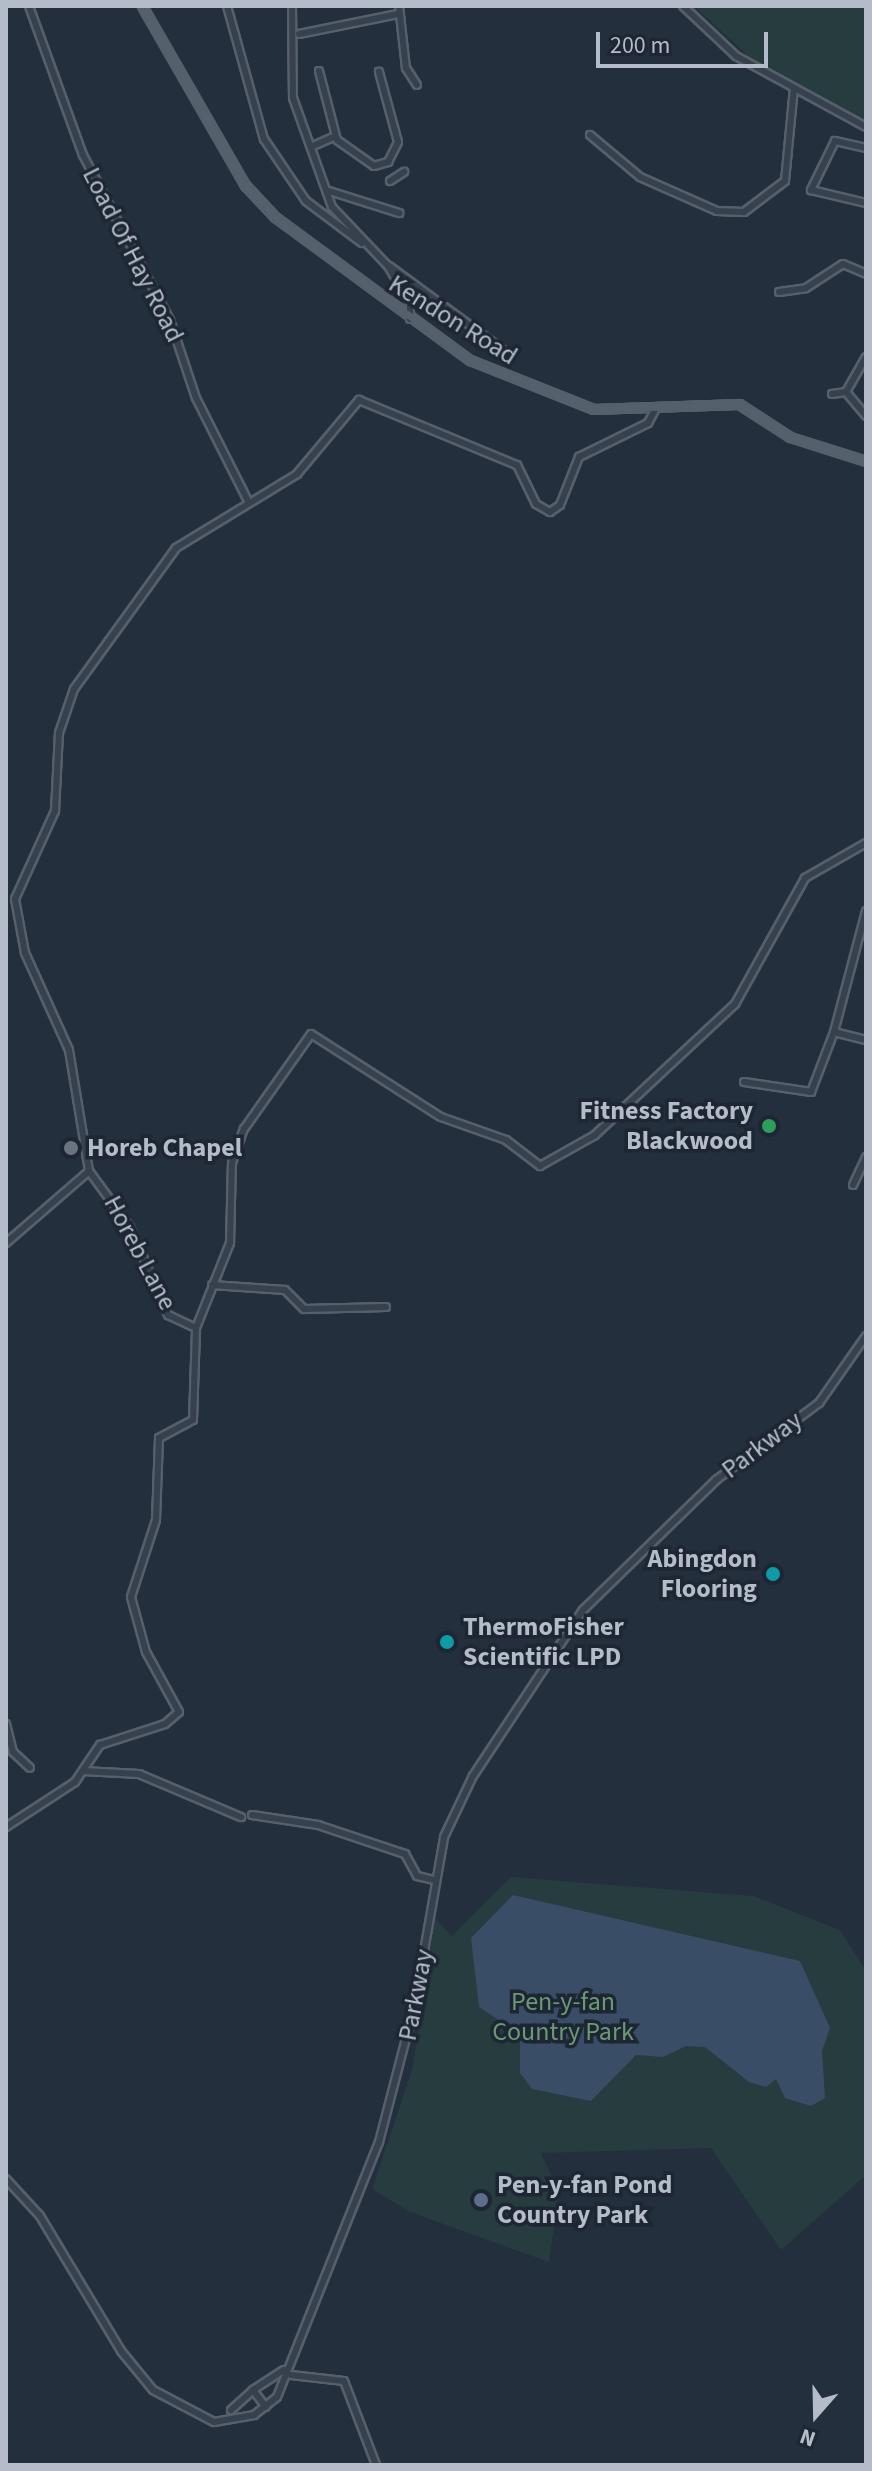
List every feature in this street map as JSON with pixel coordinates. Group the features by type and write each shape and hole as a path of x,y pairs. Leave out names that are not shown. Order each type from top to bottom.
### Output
{"main road":[{"name":"Kendon Road","path":"142,6 245,185 323,259 505,379 593,409 655,410 739,404 790,437 866,461"}],"street":[{"name":"Load Of Hay Road","path":"29,6 83,155 170,320 196,398 248,501"},
{"path":"227,6 236,27 264,139 306,201 364,243"},
{"path":"292,6 293,98 313,146 326,190 342,224 388,266 502,349"},
{"path":"399,6 406,68 417,85"},
{"path":"683,6 736,56 866,127"},
{"path":"299,34 398,14"},
{"path":"379,72 399,129 388,162 395,174"},
{"path":"331,75 320,74 335,136 365,162 388,162"},
{"path":"590,135 640,177 717,211 744,212 785,181 794,88"},
{"path":"313,146 335,136"},
{"path":"866,148 835,141 811,190 866,203"},
{"path":"390,181 395,174 404,172"},
{"path":"326,190 399,213"},
{"path":"779,292 806,288 843,264 866,274"},
{"path":"388,266 410,303 410,319"},
{"path":"846,392 866,357"},
{"path":"832,394 846,392"},
{"path":"846,392 866,416"},
{"path":"6,1243 89,1171 69,1050 25,953 16,895 55,811 59,733 74,689 176,548 248,501 297,474 359,400 517,465 536,504 550,512 560,505 579,457 648,423 655,410"},
{"path":"6,1827 41,1810 81,1772 100,1745 165,1724 179,1712 146,1652 131,1597 156,1520 159,1438 193,1420 196,1328 230,1243 232,1163 244,1129 311,1034 441,1117 506,1140 540,1166 595,1135 735,1004 805,878 866,843"},
{"path":"744,1082 811,1092 834,1032 866,911"},
{"path":"834,1032 866,1040"},
{"path":"853,1185 866,1157"},
{"name":"Horeb Lane","path":"89,1171 130,1227 168,1315 196,1328"},
{"path":"212,1285 285,1290 304,1309 386,1307"},
{"name":"Parkway","path":"266,2407 287,2372 390,2107 435,1880 460,1799 523,1692 583,1610 716,1480 819,1403 866,1336"},
{"path":"6,1724 13,1752 30,1768"},
{"path":"81,1772 139,1774 241,1817"},
{"path":"252,1815 318,1825 405,1854 417,1876 435,1880"},
{"path":"6,2179 36,2210 121,2351 153,2390 214,2422 266,2407 253,2390"},
{"path":"231,2410 253,2390 287,2372 344,2381 376,2465"}],"green space":[{"path":"694,6 866,6 866,123 748,56"},
{"name":"Pen-y-fan Country Park","path":"511,1877 753,1896 840,1930 866,1971 866,2175 781,2250 711,2148 541,2153 559,2192 549,2262 410,2212 372,2189 412,2070 435,1918 452,1936"}],"water":[{"path":"513,1895 800,1961 830,2028 822,2051 825,2098 811,2106 785,2098 776,2079 766,2087 749,2082 705,2047 686,2046 663,2057 636,2055 591,2101 532,2089 520,2073 520,2034 479,2007 471,1938"}],"place":[{"name":"Fitness Factory Blackwood","path":"769,1126"},
{"name":"Horeb Chapel","path":"71,1148"},
{"name":"Abingdon Flooring","path":"773,1574"},
{"name":"ThermoFisher Scientific LPD","path":"447,1642"},
{"name":"Pen-y-fan Pond Country Park","path":"481,2200"}]}
